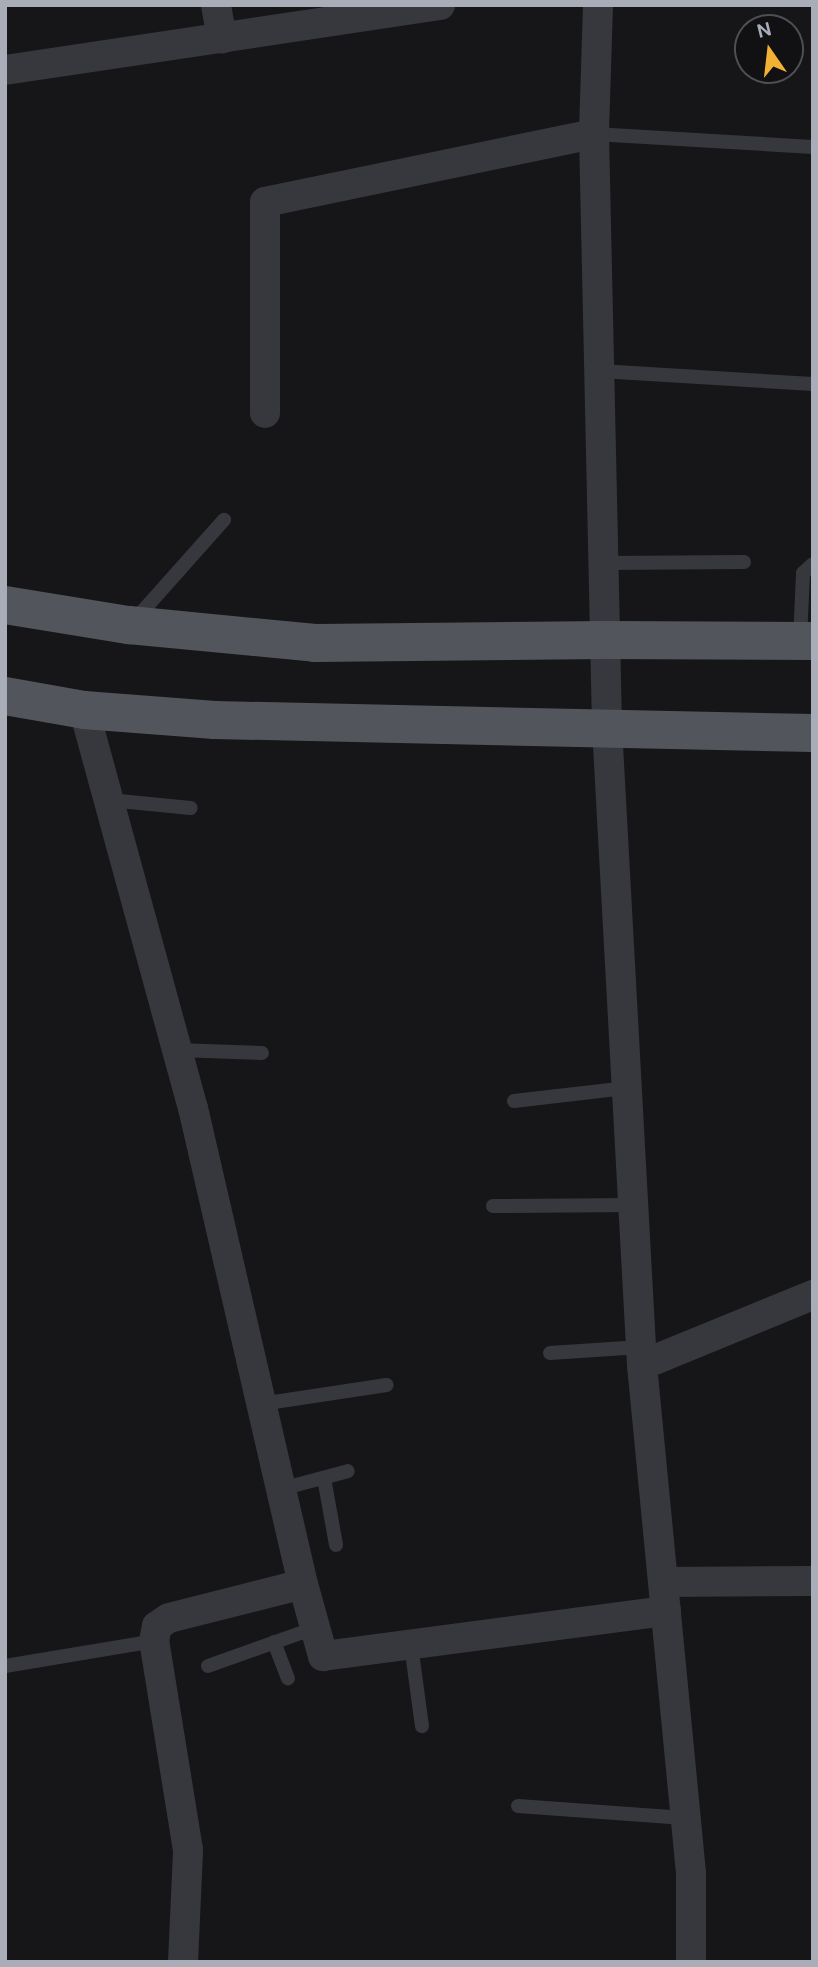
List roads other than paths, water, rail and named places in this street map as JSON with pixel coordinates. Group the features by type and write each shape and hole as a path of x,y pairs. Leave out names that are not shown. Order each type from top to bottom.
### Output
{"main road":[{"path":"5,605 130,625 315,643 806,641"},
{"path":"5,696 84,710 215,720 813,733"}],"street":[{"path":"216,5 222,38"},
{"path":"5,70 440,5"},
{"path":"598,5 594,134 607,727 642,1356 691,1874 691,1962"},
{"path":"265,413 265,202 594,134"},
{"path":"84,710 177,1049 303,1584 323,1656 411,1645 665,1596 813,1581"},
{"path":"642,1356 813,1295"},
{"path":"183,1962 188,1850 154,1642 157,1626 169,1618 303,1584"}],"lane":[{"path":"594,134 813,147"},
{"path":"600,371 813,384"},
{"path":"130,625 224,520"},
{"path":"604,563 744,562"},
{"path":"806,641 803,573 813,564"},
{"path":"109,800 191,808"},
{"path":"177,1049 262,1053"},
{"path":"514,1101 627,1088"},
{"path":"493,1206 634,1205"},
{"path":"550,1353 642,1356"},
{"path":"261,1404 387,1385"},
{"path":"281,1489 348,1471"},
{"path":"324,1478 336,1545"},
{"path":"208,1666 315,1628"},
{"path":"5,1666 154,1642"},
{"path":"274,1642 288,1678"},
{"path":"411,1645 422,1726"},
{"path":"518,1805 685,1818"}]}
